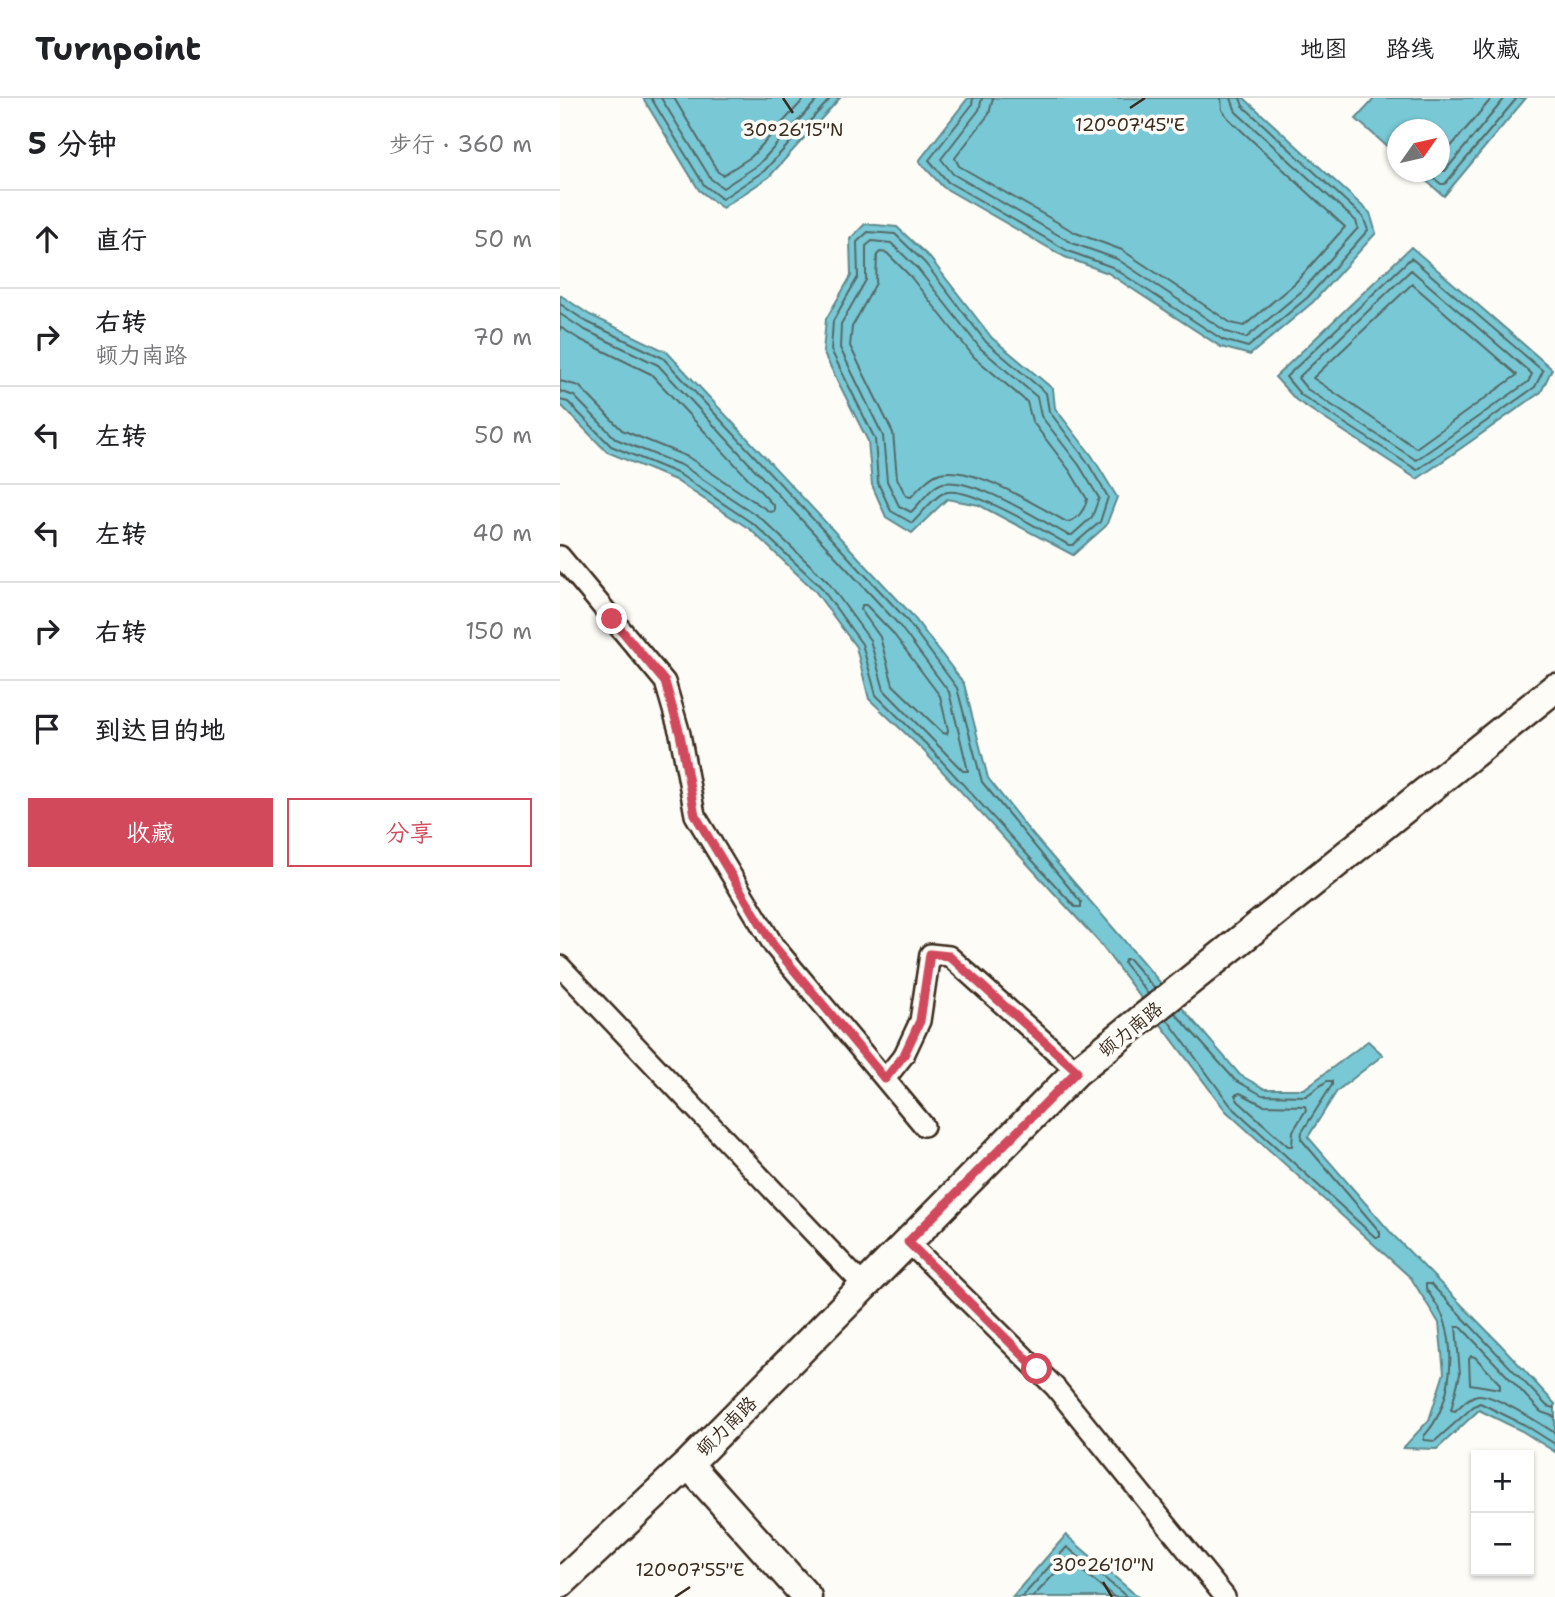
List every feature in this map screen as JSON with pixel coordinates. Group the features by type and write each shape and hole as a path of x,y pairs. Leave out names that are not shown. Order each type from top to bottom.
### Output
{"street":[{"path":"560,556 665,682 680,734 695,815 774,946 924,1126"},
{"name":"顿力南路","path":"560,1584 688,1464 1077,1071 1555,688"},
{"path":"885,1079 904,1055 920,1021 930,954 949,956 1077,1071"},
{"path":"560,966 864,1286"},
{"path":"908,1242 1055,1387 1225,1597"},
{"path":"688,1464 807,1597"}],"water":[{"path":"643,98 840,98 769,177 722,208 699,190"},
{"path":"968,98 1244,98 1370,213 1376,233 1313,302 1250,355 1221,347 1108,273 1065,257 943,187 919,161"},
{"path":"1375,98 1526,98 1444,196 1428,182 1450,182 1450,119 1387,119 1387,146 1356,119"},
{"path":"865,224 897,227 930,258 992,338 1053,389 1055,408 1092,456 1117,497 1106,526 1073,555 979,505 947,499 912,533 886,517 872,485 868,441 823,352 826,319 851,276 850,239"},
{"path":"1411,247 1552,369 1541,392 1417,479 1296,400 1275,377"},
{"path":"560,295 590,315 667,352 912,615 964,684 988,778 1027,828 1240,1075 1265,1089 1304,1089 1368,1041 1383,1055 1337,1091 1308,1137 1392,1234 1555,1404 1555,1452 1522,1431 1479,1410 1437,1449 1403,1448 1429,1420 1444,1373 1439,1323 1411,1278 1226,1111 1098,941 922,749 869,699 856,647 815,591 751,530 675,480 607,452 560,404"},
{"path":"1066,1535 1138,1597 1012,1597"}],"route":[{"path":"612,619 665,682 680,734 695,815 774,946 885,1079 904,1055 920,1021 930,954 949,956 1077,1071 908,1242 1037,1369"}]}
